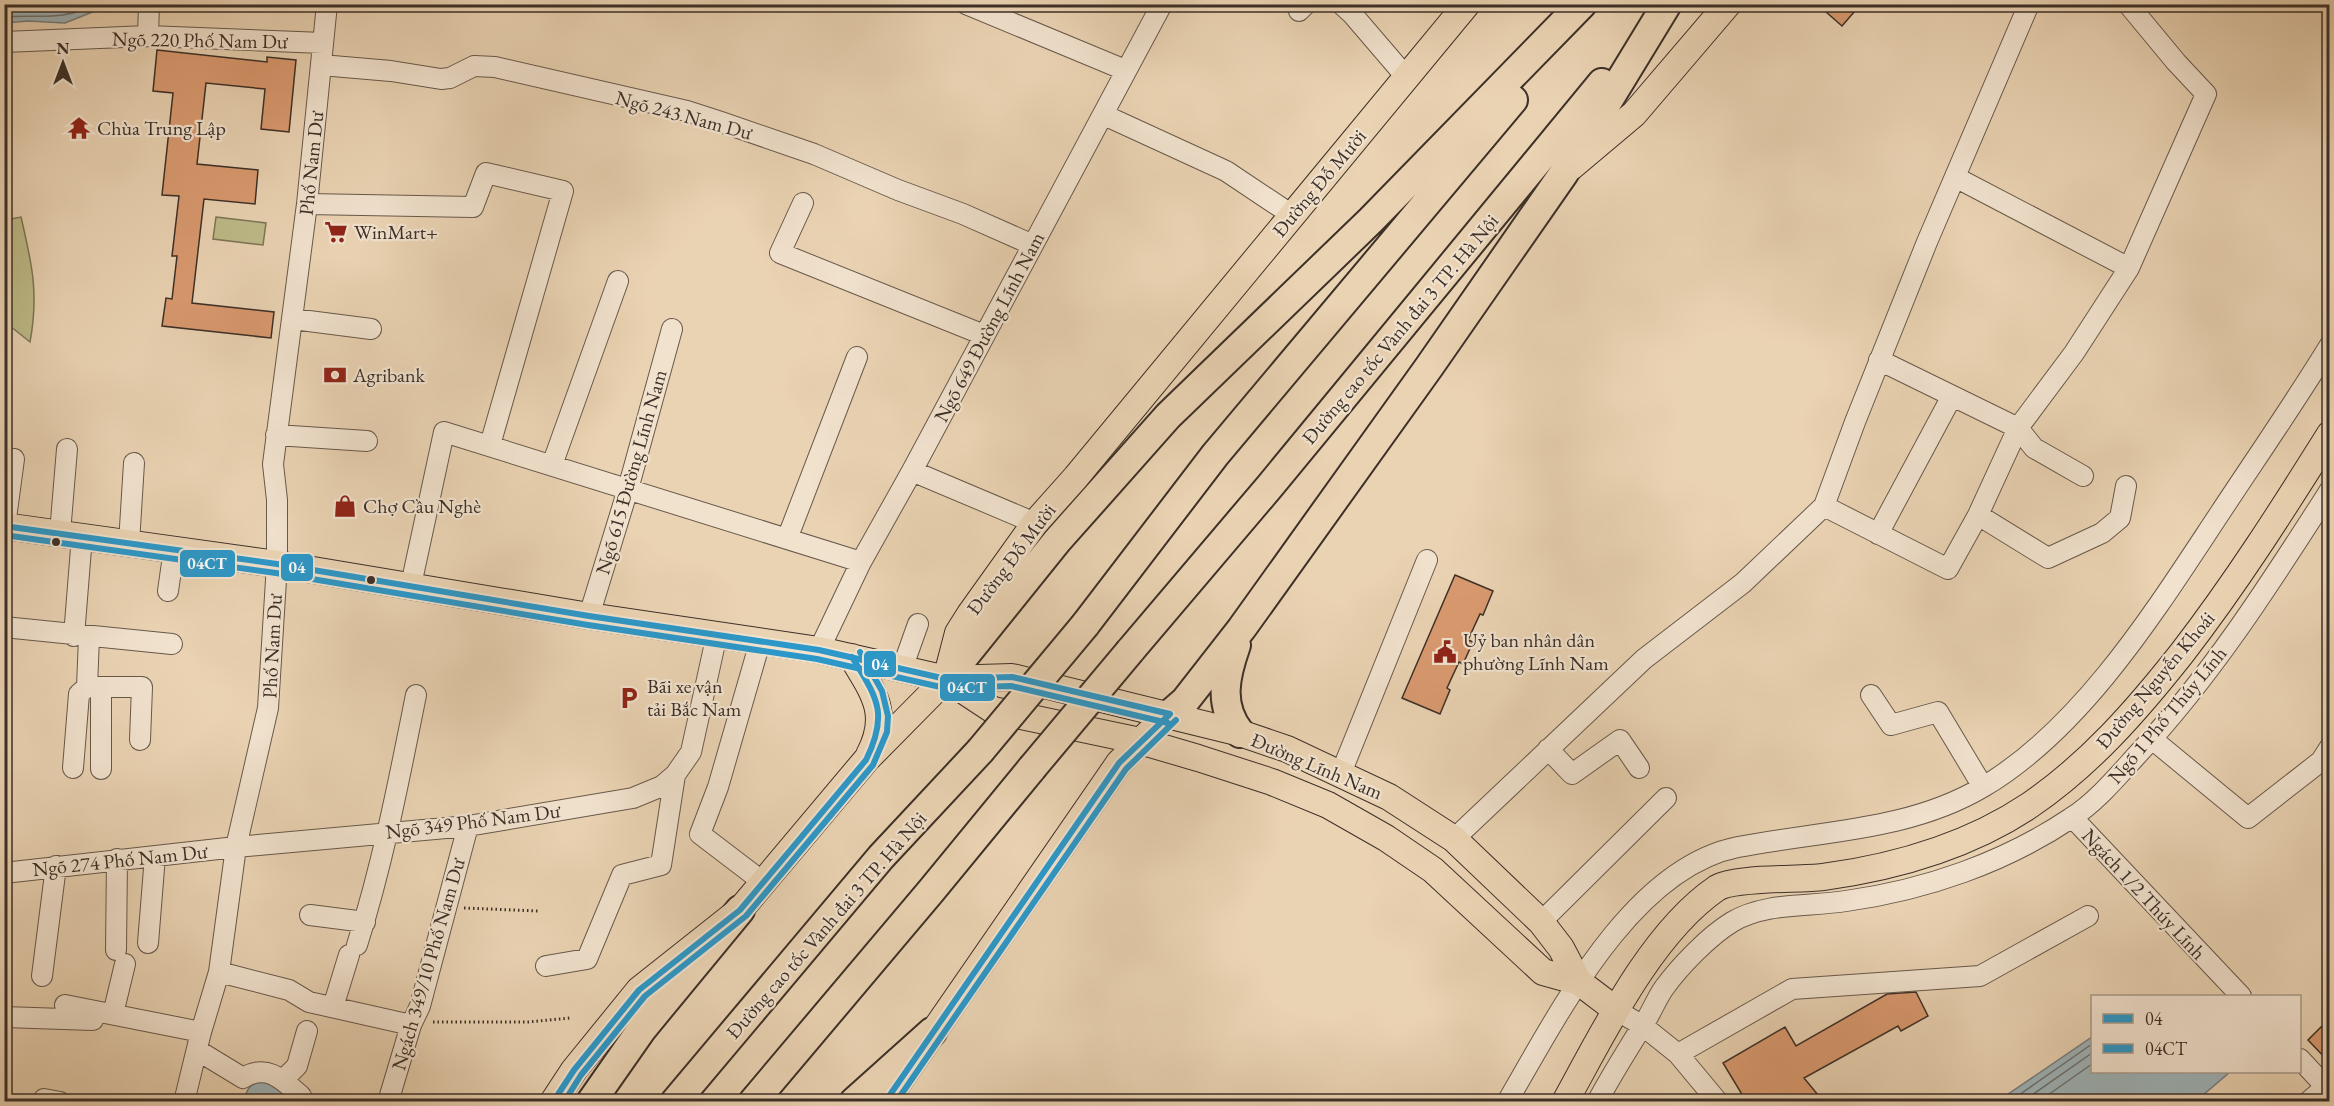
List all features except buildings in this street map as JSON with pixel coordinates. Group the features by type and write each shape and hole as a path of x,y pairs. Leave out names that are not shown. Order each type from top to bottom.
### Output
{"highway":[{"path":"946,680 1058,541 1168,416 1371,220 1582,4"},
{"name":"Đường cao tốc Vành đai 3 TP. Hà Nội","path":"675,1101 881,857 980,751 1085,625 1215,455 1594,4"},
{"path":"1170,714 1185,700 1242,628 1364,459 1564,173 1667,4"},
{"name":"Đường cao tốc Vành đai 3 TP. Hà Nội","path":"753,1101 1278,477 1667,4"},
{"path":"1240,733 1229,714 1224,692 1226,677 1242,628"},
{"path":"591,1101 642,1029 740,910"},
{"path":"854,1101 932,1032"}],"main road":[{"name":"Đường Đỗ Mười","path":"946,680 958,633 1035,523 1076,477 1467,4"},
{"path":"1564,173 1635,114 1728,4"},
{"name":"Đường Nguyễn Khoái","path":"1565,1101 1616,1010 1670,931 1719,887 1736,881 1795,880 1855,872 1889,866 1923,856 1996,825 2030,805 2072,773 2100,748 2152,691 2215,610 2330,434"},
{"name":"Đường Lĩnh Nam","path":"5,526 277,564 819,650 946,680 1012,677 1240,733 1341,773 1389,797 1454,839 1541,922 1561,948 1580,982 1616,1010"},
{"path":"852,657 870,682 879,704 877,741 866,760"},
{"name":"Đường Lĩnh Nam","path":"946,680 993,710 1140,741 1272,782 1328,805 1386,837 1433,870 1542,972 1580,982"},
{"path":"553,1101 574,1070 639,990 740,910 866,760 946,680"},
{"path":"885,1101 1119,763 1170,714"}],"street":[{"path":"148,4 148,36"},
{"name":"Phố Nam Dư","path":"184,1101 219,972 236,847 268,708 277,564 277,500 273,464 307,204 327,4"},
{"path":"966,4 1125,70"},
{"name":"Ngõ 649 Đường Lĩnh Nam","path":"819,650 861,562 1162,4"},
{"path":"1341,4 1407,78"},
{"path":"1454,839 1644,659 1743,583 1824,506 1879,360 2029,4"},
{"path":"1824,506 1948,569 1978,515 2019,428 2074,353 2128,268 2206,94 2128,4"},
{"name":"Ngõ 220 Phố Nam Dư","path":"4,42 148,36 323,43"},
{"name":"Ngõ 243 Nam Dư","path":"321,65 391,71 441,79 450,78 474,66 495,67 687,111 814,154 1033,245"},
{"path":"1104,115 1226,171 1292,215"},
{"path":"307,204 473,207 486,173 563,191 489,445"},
{"path":"1955,177 2128,268"},
{"path":"803,203 780,253 984,335"},
{"path":"552,465 618,281"},
{"path":"293,319 371,329"},
{"name":"Ngõ 615 Đường Lĩnh Nam","path":"589,615 628,489 672,329"},
{"path":"1507,1101 1580,982 1628,917 1676,875 1705,858 1736,848 1857,829 1924,813 1983,787 2032,751 2079,705 2121,656 2187,562 2330,345"},
{"path":"787,540 857,357"},
{"path":"1879,360 2019,428 2034,448 2083,476"},
{"path":"1878,534 1952,396"},
{"path":"411,585 444,432 861,562"},
{"path":"276,435 367,441"},
{"path":"67,449 71,535 82,637 94,687 101,769"},
{"path":"5,526 14,459"},
{"path":"129,543 134,464"},
{"path":"912,471 1035,523"},
{"path":"1978,515 2048,558 2102,533 2120,518 2126,486"},
{"name":"Ngõ 1 Phố Thúy Lĩnh","path":"1597,1101 1663,989 1682,966 1730,923 1768,908 1854,900 1930,884 2000,858 2072,817 2115,779 2198,685 2323,517 2330,490"},
{"path":"168,591 174,549"},
{"path":"1341,773 1426,560"},
{"path":"902,669 918,624"},
{"path":"4,627 82,637 172,644"},
{"name":"Ngõ 349 Phố Nam Dư","path":"236,847 468,826 633,798 662,786 675,775 691,753 717,634"},
{"path":"760,642 718,787 700,834 763,882"},
{"path":"73,768 79,694 94,687 142,687 140,741"},
{"path":"1871,694 1891,725 1938,712 1983,787"},
{"path":"333,1007 377,883 416,695"},
{"path":"2152,739 2248,818 2327,757"},
{"path":"1548,749 1572,774 1620,741 1639,768"},
{"path":"546,966 587,960 622,875 661,865 675,775"},
{"path":"1541,922 1666,798"},
{"name":"Ngách 1/2 Thúy Lĩnh","path":"2072,817 2240,995"},
{"name":"Ngách 349/10 Phố Nam Dư","path":"388,1101 412,1021 420,1006 468,826"},
{"name":"Ngõ 274 Phố Nam Dư","path":"4,873 236,847"},
{"path":"148,943 155,856"},
{"path":"112,1018 120,957 117,860"},
{"path":"42,976 56,866"},
{"path":"310,915 364,922"},
{"path":"1678,1054 1792,989 1980,976 2088,916"},
{"path":"219,972 289,990 309,1002 412,1021"},
{"path":"65,1005 199,1041 243,1078 253,1071 269,1073 283,1080 301,1096"},
{"path":"1616,1010 1643,1026 1678,1054 1718,1101"},
{"path":"4,1017 112,1018"},
{"path":"283,1080 297,1066 307,1031"},
{"path":"2301,1060 2328,1085 2308,1101"},
{"path":"44,1101 44,1099 60,1101"}],"path":[{"path":"445,911 470,908 538,911"},
{"path":"412,1021 423,1023 528,1022 570,1018"}],"shaded area":[{"path":"21,217 33,279 34,309 30,342 5,322 5,220"},
{"path":"216,217 266,223 263,245 213,239"}],"water":[{"path":"5,4 98,5 100,9 65,23 28,21 5,23"},
{"path":"2091,1038 2091,1073 2229,1073 2196,1101 1998,1101"},
{"path":"269,1077 289,1095 289,1101 245,1102 249,1088"}],"transit line":[{"name":"04","path":"4,526 277,564 589,616 819,650 946,679 1012,677 1170,714"},
{"name":"04CT","path":"4,535 276,573 588,625 817,659 945,688 1011,686 1168,723"},
{"name":"04CT","path":"564,1102 581,1075 645,996 746,916 873,765 887,732 888,716 882,691 860,652"},
{"name":"04","path":"553,1102 574,1070 639,990 740,910 866,760 877,730 877,706 868,684 852,657"},
{"name":"04","path":"885,1102 1119,763 1170,714"},
{"name":"04CT","path":"896,1102 1126,769 1176,720"}],"place":[{"name":"Chùa Trung Lập","path":"79,128"},
{"name":"WinMart+","path":"336,232"},
{"name":"Agribank","path":"335,375"},
{"name":"Chợ Cầu Nghè","path":"345,506"},
{"name":"Uỷ ban nhân dân phường Lĩnh Nam","path":"1445,652"},
{"name":"Bãi xe vận tải Bắc Nam","path":"629,698"}]}
